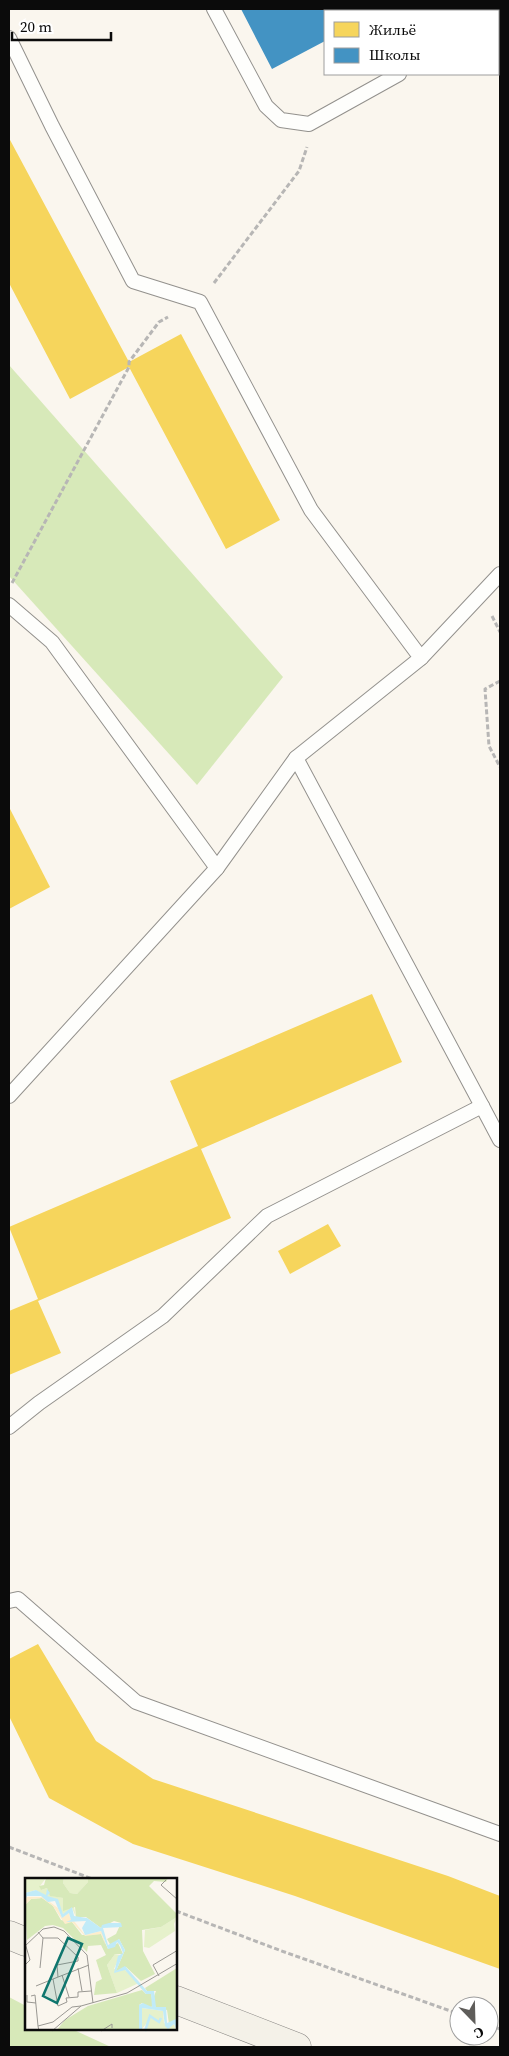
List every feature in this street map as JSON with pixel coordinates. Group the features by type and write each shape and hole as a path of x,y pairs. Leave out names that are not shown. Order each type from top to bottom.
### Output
{"street":[{"path":"9,1935 25,1942"},
{"path":"178,2001 297,2047"}],"lane":[{"path":"214,9 266,106 281,120 310,124 398,75"},
{"path":"9,38 52,126 133,281 200,302 311,510 421,658"},
{"path":"9,1096 217,868 296,758 421,658 500,574"},
{"path":"9,605 52,642 217,868"},
{"path":"296,758 500,1140"},
{"path":"9,1426 163,1316 267,1216 482,1106"},
{"path":"9,1601 18,1600 136,1702 500,1834"}],"path":[{"path":"9,589 129,367 128,362 159,322 200,302 299,171 307,151 310,124"},
{"path":"492,616 500,632"},
{"path":"500,681 485,689 489,746 500,767"},
{"path":"9,1847 90,1878"},
{"path":"178,1912 449,2010"}],"green space":[{"path":"9,365 283,677 197,785 9,576"},
{"path":"9,1997 25,2005 25,2031 76,2031 111,2047 9,2047"}],"building: Жильё":[{"path":"9,138 129,362 181,334 280,520 226,549 129,367 70,399 9,283"},
{"path":"9,807 50,887 9,909"},
{"path":"372,994 402,1062 201,1149 231,1218 38,1301 61,1353 9,1375 9,1311 38,1299 9,1227 198,1146 170,1081"},
{"path":"328,1224 341,1246 290,1274 278,1251"},
{"path":"38,1644 96,1741 153,1779 448,1876 500,1896 500,1969 295,1896 133,1844 49,1798 9,1716 9,1659"}],"building: Школы":[{"path":"241,9 371,9 324,10 324,42 272,69"}]}
